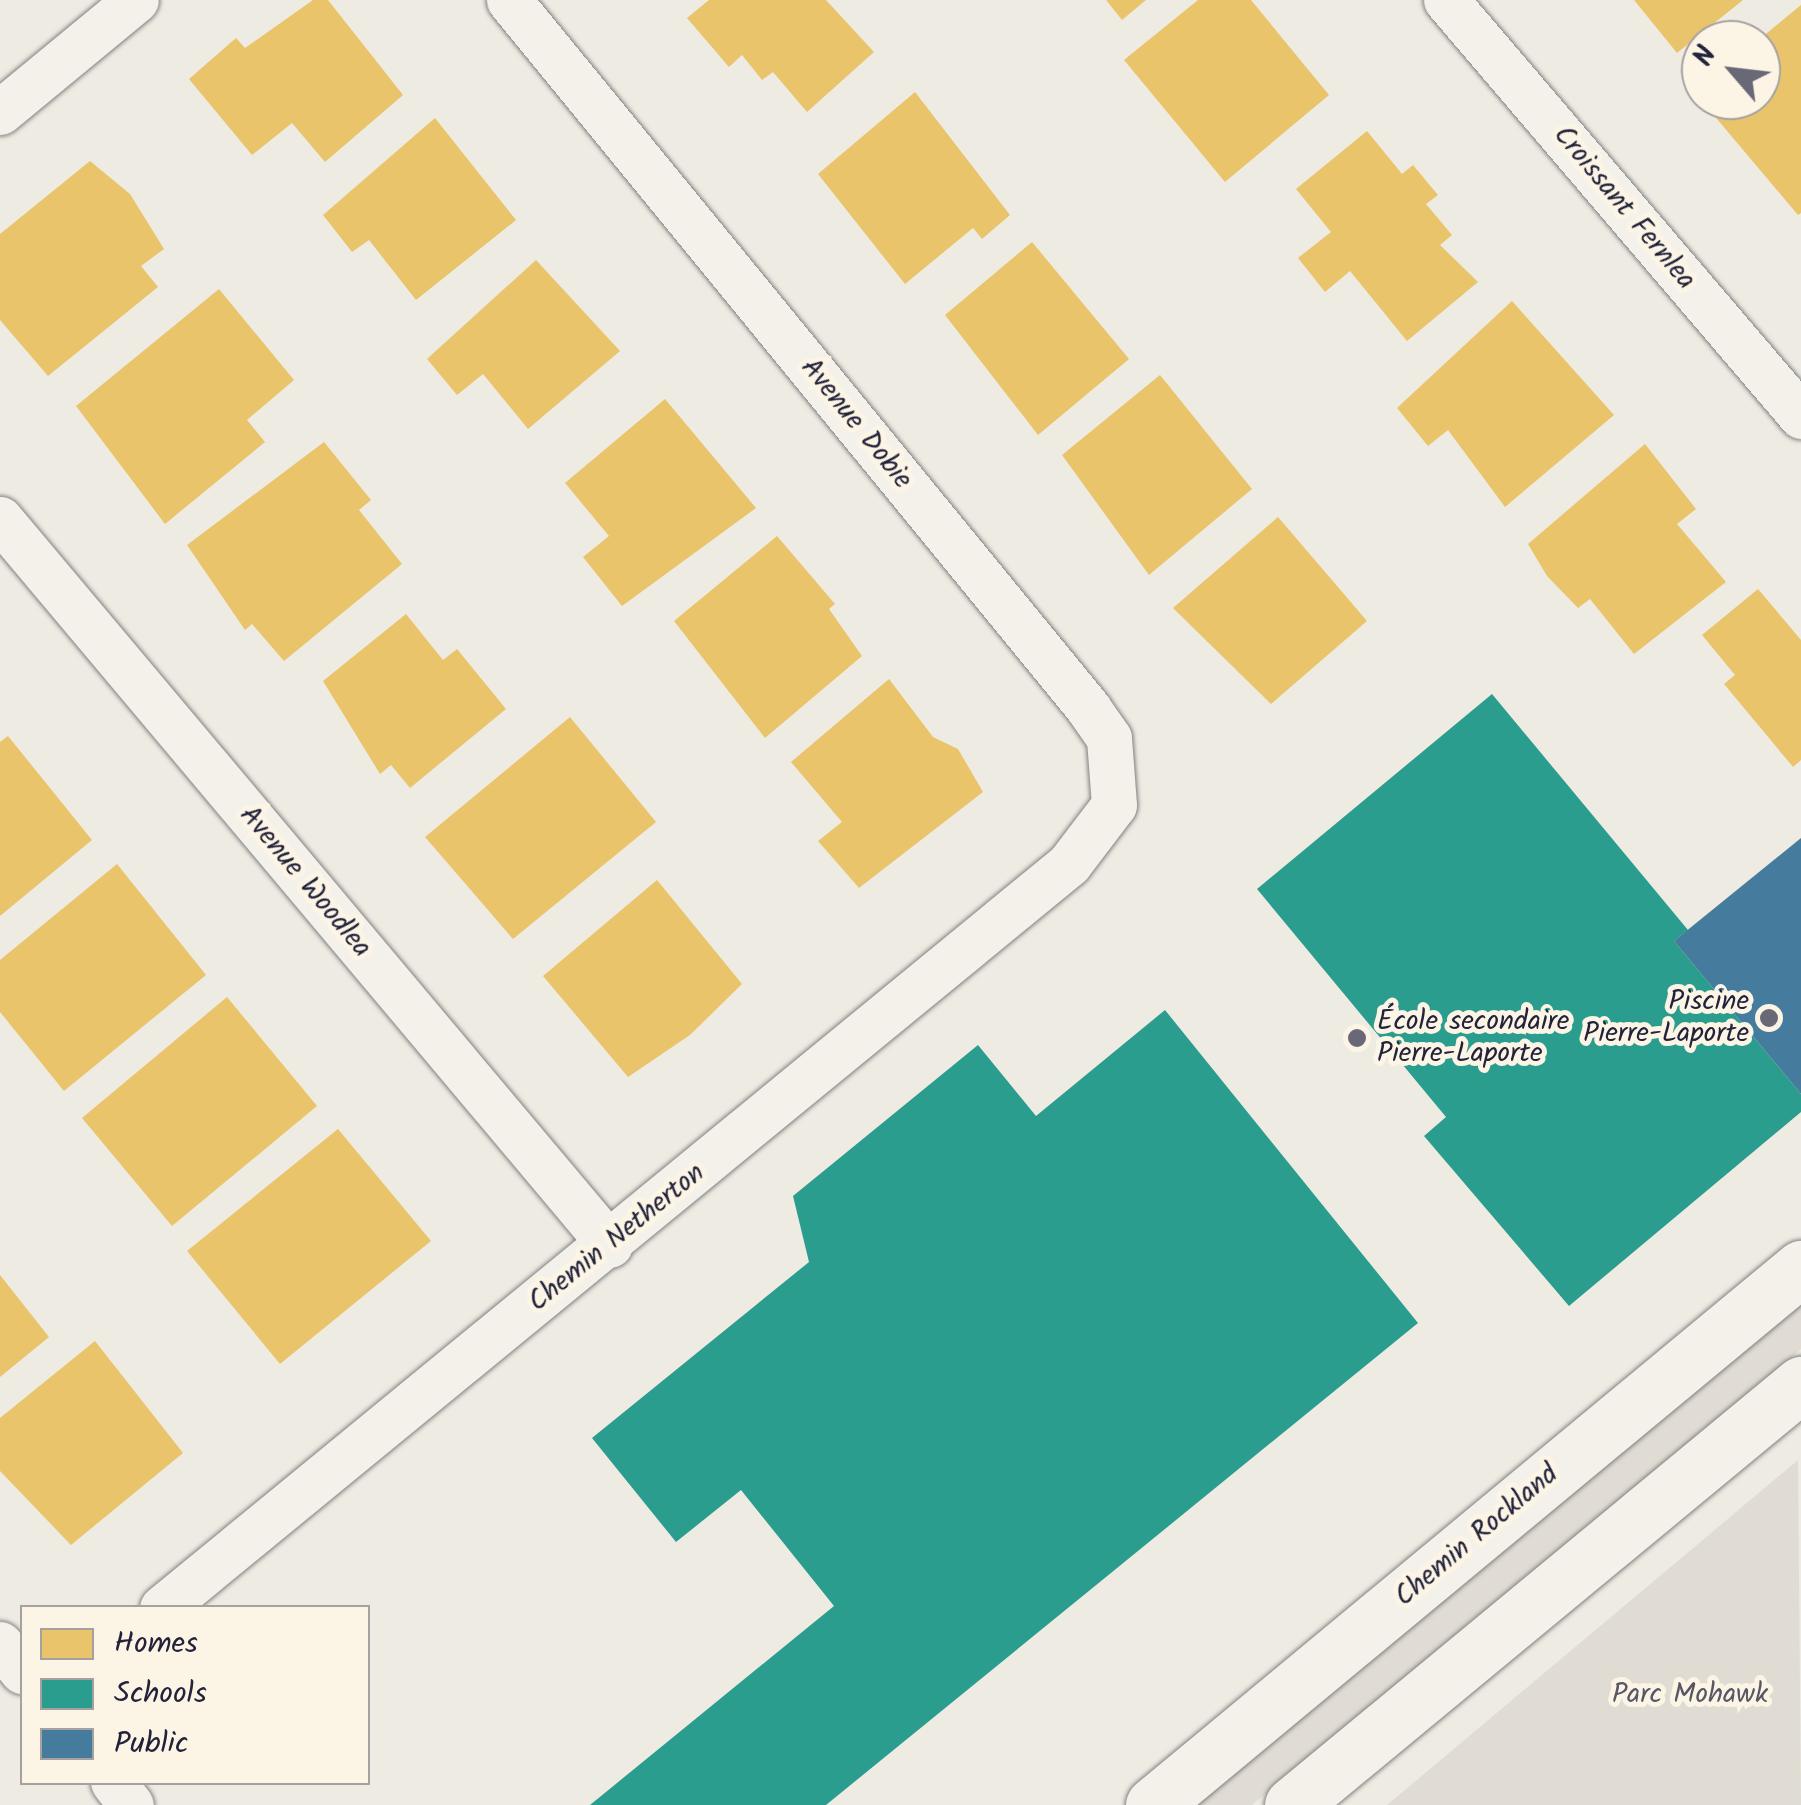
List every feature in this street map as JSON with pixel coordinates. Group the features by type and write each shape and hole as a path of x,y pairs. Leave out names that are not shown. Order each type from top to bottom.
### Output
{"street":[{"path":"0,112 136,0"},
{"name":"Avenue Dobie","path":"509,0 1109,738 1114,805 1069,864"},
{"name":"Croissant Fernlea","path":"1446,0 1801,416"},
{"name":"Avenue Woodlea","path":"0,519 610,1244"},
{"name":"Chemin Netherton","path":"166,1605 1069,864"},
{"name":"Chemin Rockland","path":"1153,1805 1801,1268"},
{"path":"1292,1805 1801,1384"},
{"path":"0,1644 20,1668"},
{"path":"115,1785 131,1805"}],"green space":[{"path":"1801,1303 1801,1349 1252,1805 1198,1805"},
{"name":"Parc Mohawk","path":"1798,1460 1801,1805 1387,1805"}],"building: Homes":[{"path":"313,0 328,0 403,95 325,162 292,123 252,155 189,79 236,38 245,48"},
{"path":"709,0 826,0 874,52 807,112 773,72 762,80 742,55 729,67 687,18"},
{"path":"1106,0 1146,0 1122,20"},
{"path":"1198,0 1251,0 1329,95 1225,182 1124,60"},
{"path":"1634,0 1743,0 1718,20 1681,20 1681,50 1677,53"},
{"path":"1801,5 1798,215 1718,120 1781,120 1781,22"},
{"path":"915,92 1010,215 982,239 973,228 905,284 818,174"},
{"path":"435,118 516,220 416,300 369,240 352,252 323,215"},
{"path":"1367,131 1402,174 1413,165 1438,195 1426,204 1452,235 1440,245 1478,282 1407,341 1350,271 1325,292 1298,258 1331,232 1296,189"},
{"path":"90,161 130,194 164,249 141,266 158,287 48,376 0,320 0,234"},
{"path":"1032,242 1129,359 1038,435 945,315"},
{"path":"536,260 620,351 528,429 483,374 457,395 427,359"},
{"path":"219,289 294,380 247,420 265,442 165,524 76,406"},
{"path":"1512,301 1614,415 1505,507 1448,430 1428,446 1397,408"},
{"path":"1160,375 1252,489 1149,575 1062,455"},
{"path":"665,399 756,508 622,606 583,557 609,536 565,483"},
{"path":"324,442 371,500 359,510 402,564 284,661 252,624 245,630 187,545"},
{"path":"1645,444 1696,509 1677,524 1726,582 1634,654 1590,599 1578,608 1547,576 1528,544"},
{"path":"1278,517 1367,621 1271,704 1173,608"},
{"path":"777,536 835,604 829,609 862,656 765,738 674,621"},
{"path":"1758,589 1801,640 1801,760 1793,767 1724,684 1735,675 1702,635"},
{"path":"406,614 443,660 457,649 506,709 410,788 391,765 380,774 323,681"},
{"path":"889,679 933,737 958,749 983,792 859,888 818,841 842,822 791,762"},
{"path":"570,717 656,822 513,939 425,837"},
{"path":"8,736 92,840 0,916 0,742"},
{"path":"117,864 206,975 64,1091 0,1012 0,960"},
{"path":"657,880 742,984 690,1035 628,1077 543,976"},
{"path":"227,997 317,1106 172,1226 82,1118"},
{"path":"338,1129 431,1241 280,1364 187,1251"},
{"path":"0,1275 49,1337 0,1377"},
{"path":"95,1341 183,1453 71,1545 0,1471 0,1418"}],"building: Schools":[{"path":"1492,694 1688,930 1674,941 1801,1094 1801,1112 1569,1306 1424,1136 1446,1117 1257,889"},
{"path":"1165,1010 1418,1323 826,1805 590,1805 834,1606 741,1490 676,1542 592,1438 809,1262 793,1196 978,1045 1036,1116"}],"building: Public":[{"name":"Piscine Pierre-Laporte","path":"1801,838 1801,1094 1674,941"}],"place":[{"name":"Piscine Pierre-Laporte","path":"1769,1018"},
{"name":"École secondaire Pierre-Laporte","path":"1357,1038"}]}
